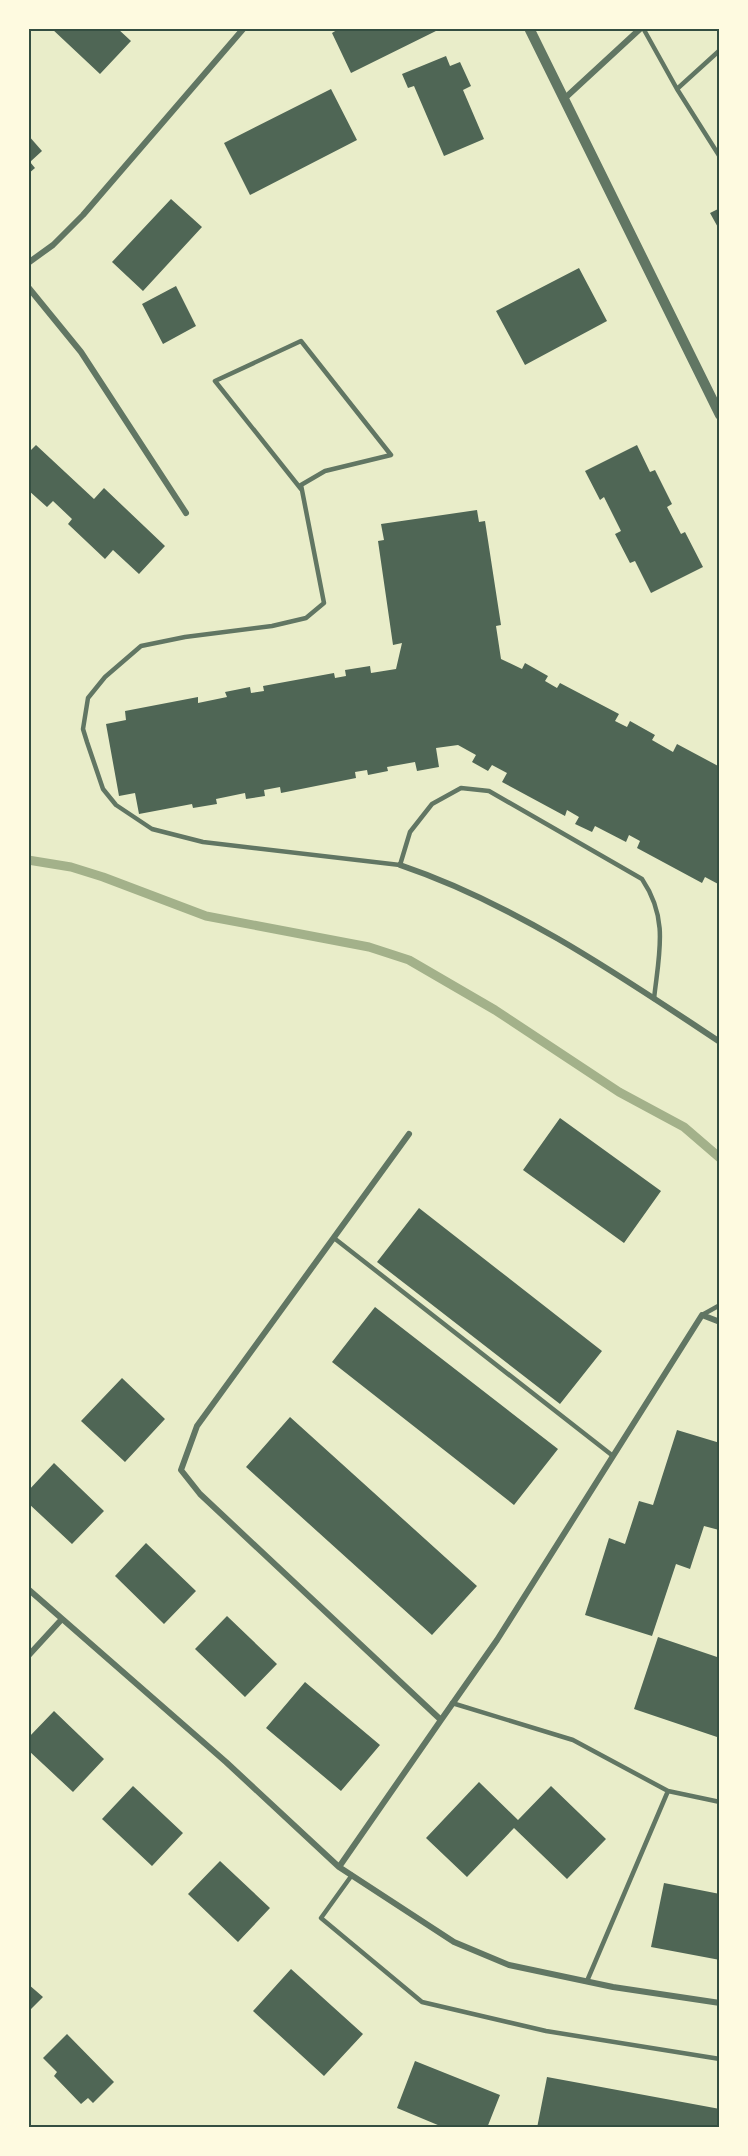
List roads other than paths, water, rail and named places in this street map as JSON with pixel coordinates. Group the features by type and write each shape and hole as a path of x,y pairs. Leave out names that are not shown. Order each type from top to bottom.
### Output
{"street":[{"path":"28,263 54,245 83,215 244,28"},
{"path":"529,28 720,415"},
{"path":"564,99 642,28"},
{"path":"28,287 81,352 186,513"},
{"path":"400,865 448,882 512,914 654,999 720,1042"},
{"path":"410,1134 197,1426 181,1470 200,1494 441,1720"},
{"path":"339,1867 497,1640 702,1315 720,1322"},
{"path":"28,1589 226,1762 339,1867 454,1942 508,1965 587,1981 720,2003"},
{"path":"28,1656 61,1620"}],"lane":[{"path":"642,28 720,157"},
{"path":"677,89 720,50"},
{"path":"301,489 215,381 301,341 391,455 325,471 307,479 301,485 324,603 306,618 272,626 184,637 141,646 105,676 88,698 83,729 102,789 133,818 152,830 203,842 400,865 410,832 432,804 461,788 489,791 642,879 655,897 662,931 654,999"},
{"path":"334,1238 613,1456"},
{"path":"702,1315 720,1305"},
{"path":"452,1703 573,1740 668,1791 720,1802"},
{"path":"587,1981 668,1791"},
{"path":"352,1875 321,1918 422,2001 546,2031 720,2058"}],"waterway":[{"path":"28,860 71,867 103,877 206,916 369,947 409,960 495,1010 619,1092 684,1127 720,1158"}]}
